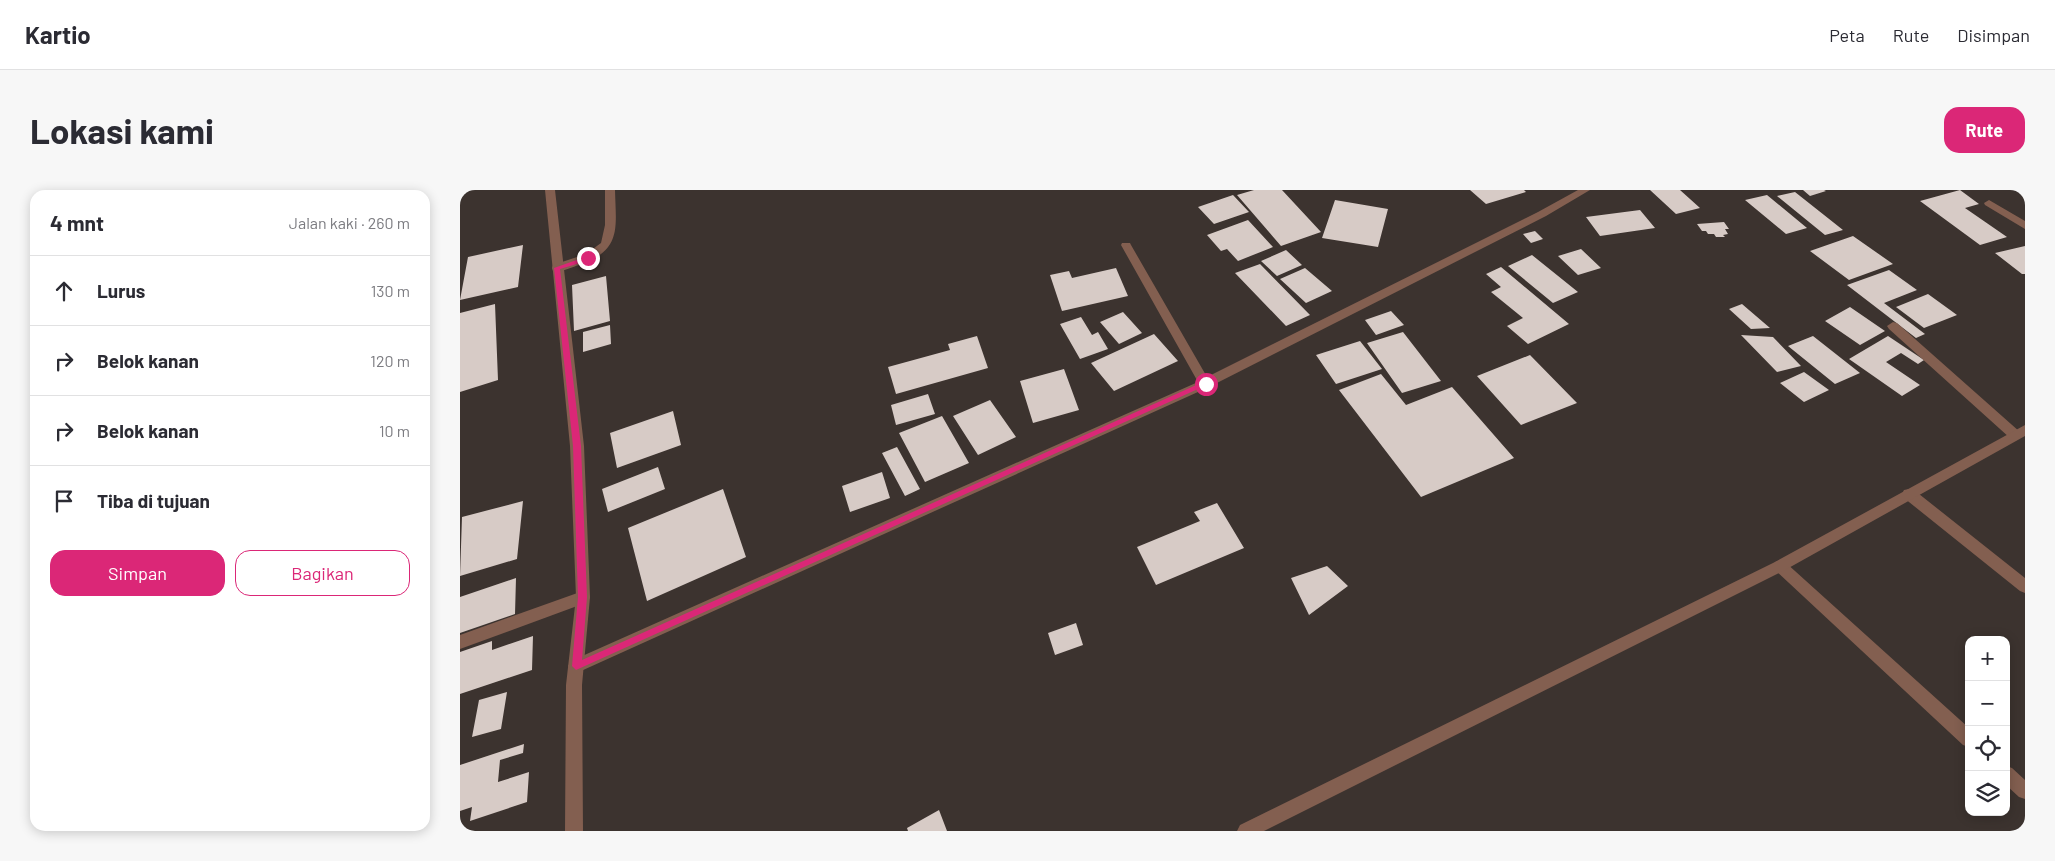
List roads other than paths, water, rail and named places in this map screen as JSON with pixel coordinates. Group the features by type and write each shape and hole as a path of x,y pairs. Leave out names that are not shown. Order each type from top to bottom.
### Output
{"street":[{"path":"550,190 577,446 583,597 574,685 574,831"},
{"path":"557,268 598,254 606,245 610,232 610,190"},
{"path":"576,666 1206,384 1542,214 1585,190"},
{"path":"1989,203 2025,226"},
{"path":"1126,246 1206,384"},
{"path":"1246,831 1780,566 2020,433 1893,326"},
{"path":"1909,494 2025,587"},
{"path":"1780,566 1965,735"},
{"path":"460,642 583,597"},
{"path":"2010,778 2025,791"}]}
